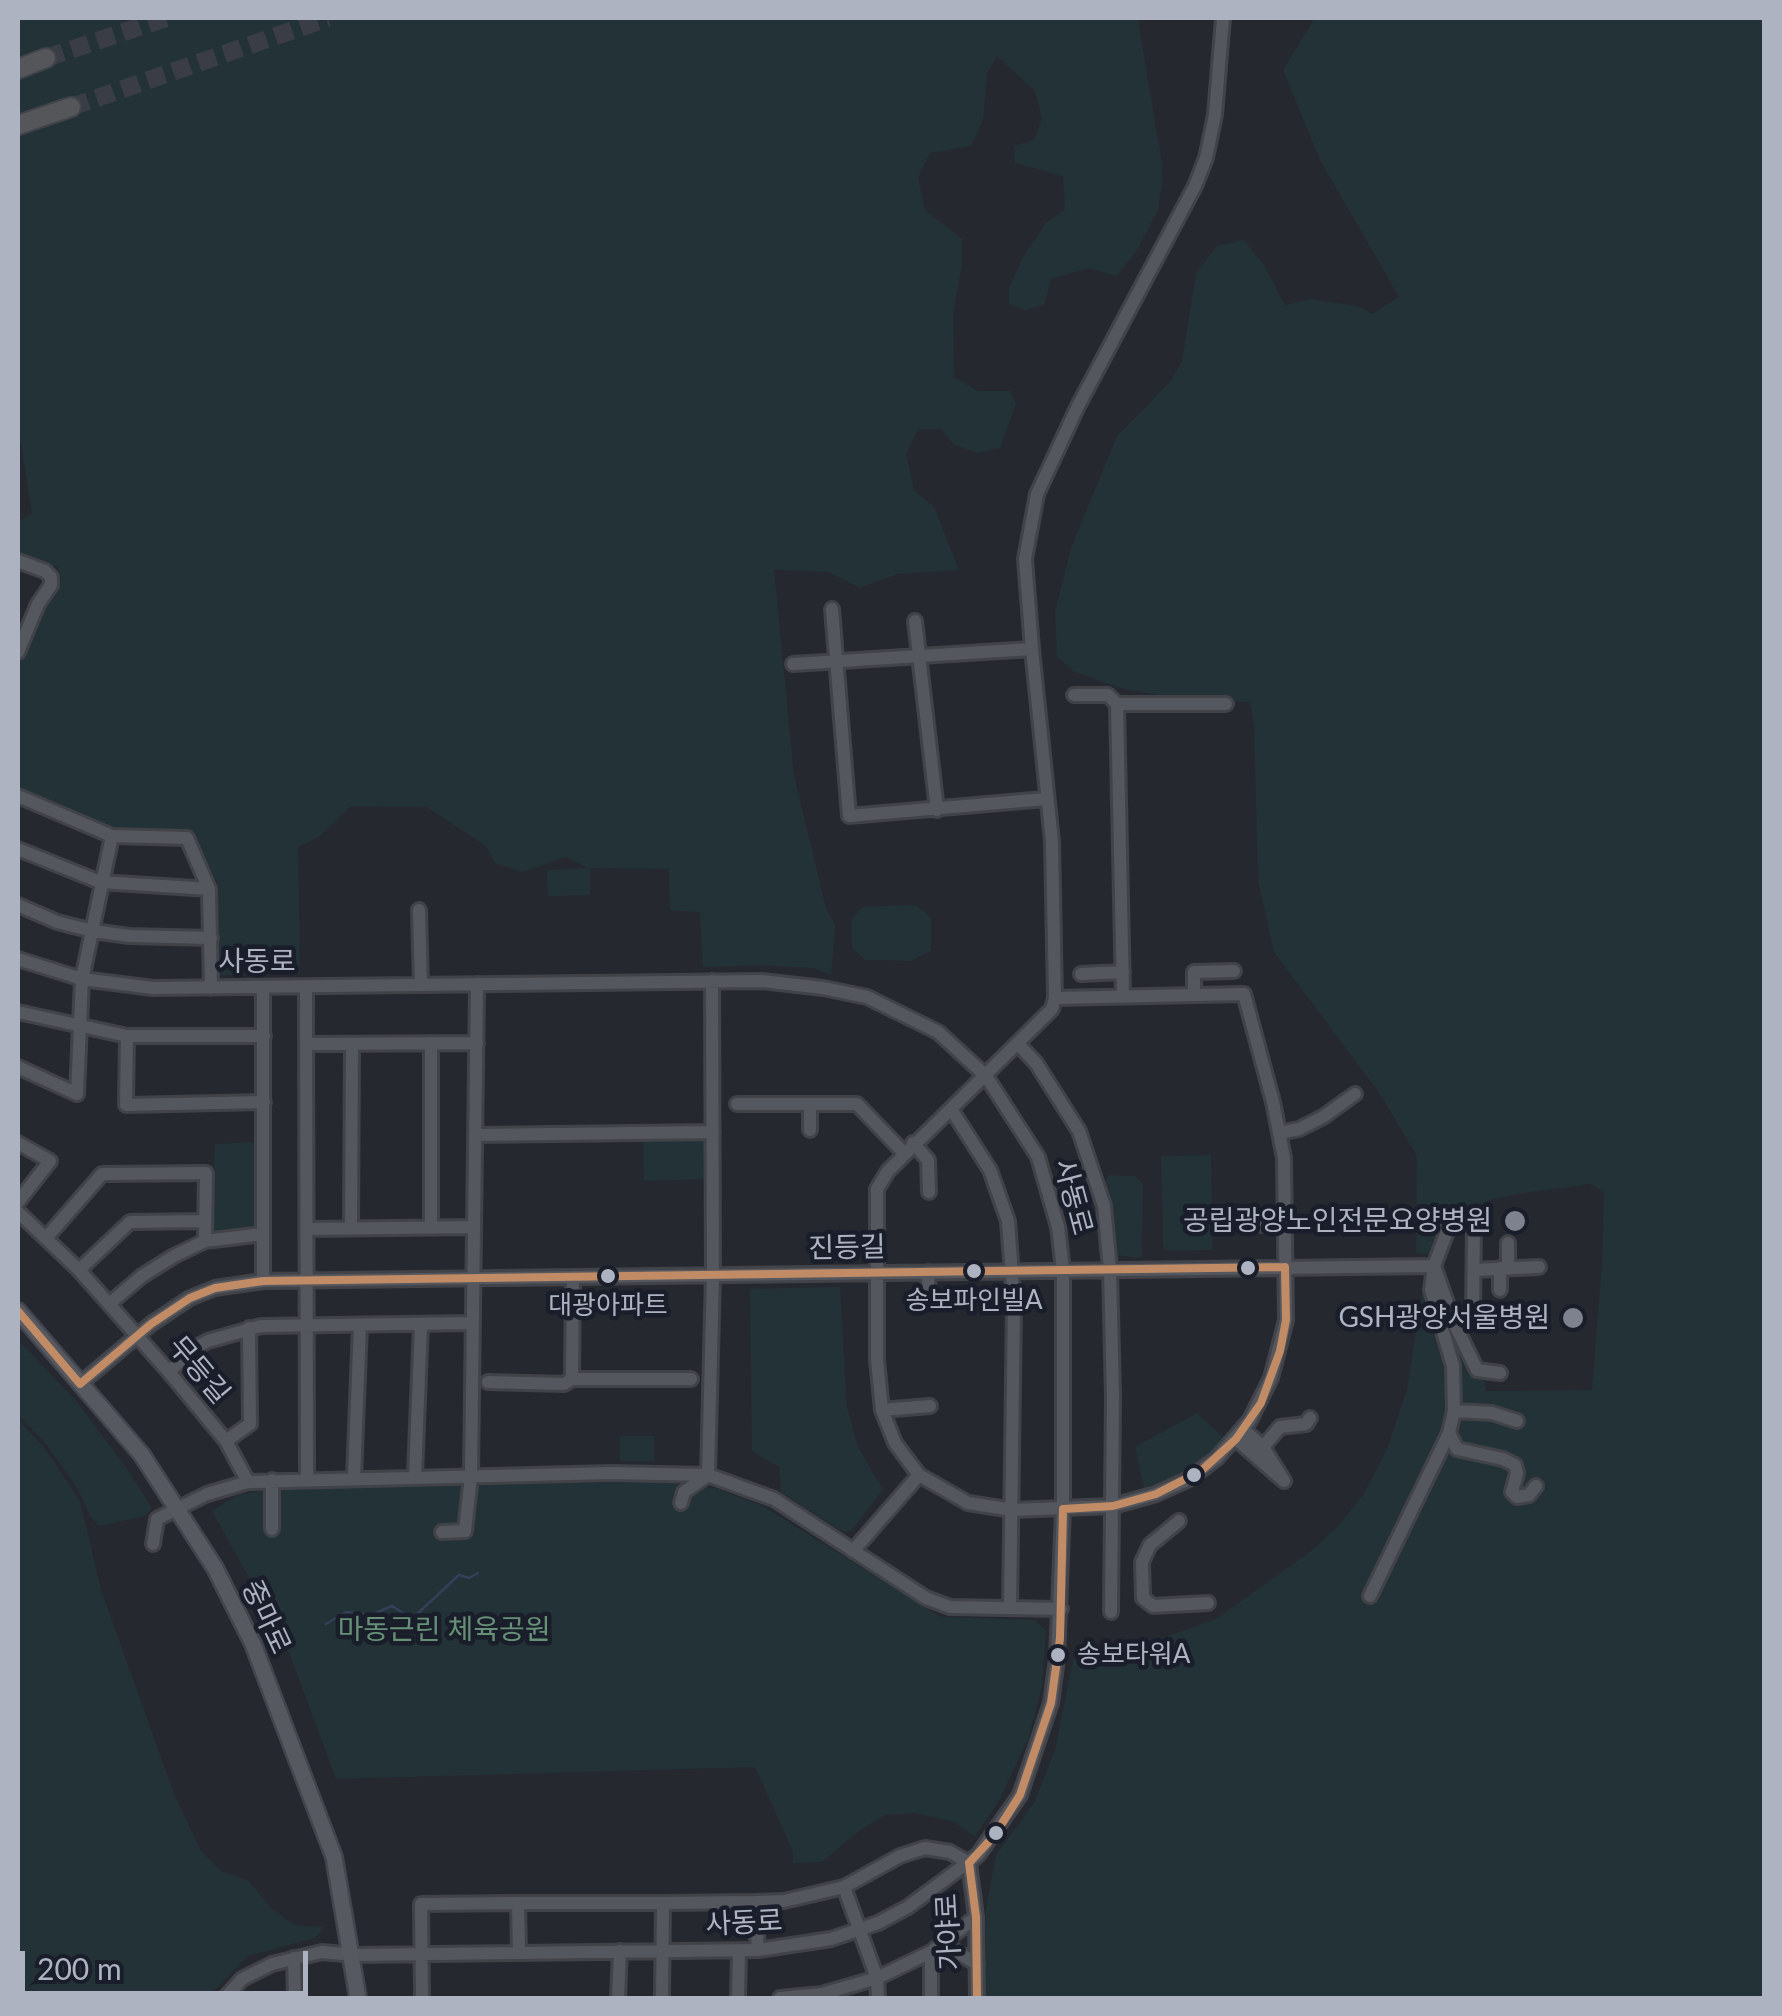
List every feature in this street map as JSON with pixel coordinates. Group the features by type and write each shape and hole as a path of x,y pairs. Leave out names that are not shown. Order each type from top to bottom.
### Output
{"highway":[{"path":"18,69 46,58"},
{"path":"18,126 71,107"}],"main road":[{"name":"중마로","path":"18,1311 142,1455 215,1568 252,1644 334,1857 358,1998"}],"street":[{"path":"1055,998 1244,994 1284,1158 1286,1320 1261,1403 1240,1434 1201,1471 1178,1485 1113,1506 1013,1510 968,1503 919,1475 895,1443 882,1410 877,1188 909,1148 1052,1009 1052,840 1026,559 1036,494 1206,158 1216,115 1223,18"},
{"path":"18,652 51,584 45,571 21,563"},
{"path":"832,609 849,816 1046,799"},
{"path":"915,621 937,810"},
{"path":"793,664 1032,649"},
{"path":"1074,695 1108,695 1117,704 1124,996"},
{"path":"1117,704 1226,704"},
{"path":"18,796 112,836 187,838 209,888 211,988"},
{"path":"18,1067 77,1094 82,980 112,836"},
{"path":"18,849 100,882 209,888"},
{"path":"18,905 57,922 93,931 211,938"},
{"path":"419,910 421,985"},
{"name":"사동로","path":"18,960 82,980 140,987 712,981 795,984 867,997 938,1032 986,1076 1038,1157 1053,1201 1063,1270 1063,1509 1061,1609 1051,1702 1020,1795 994,1836 969,1863 925,1897 831,1939 738,1951 353,1955 322,1952 294,1958 242,1979 225,1998"},
{"path":"1194,995 1194,972 1234,971"},
{"path":"1080,974 1124,972"},
{"path":"708,1476 713,1275 712,981"},
{"path":"442,1532 465,1531 471,1476 477,984"},
{"path":"263,1280 264,987"},
{"path":"306,987 307,1478"},
{"path":"18,1012 127,1036 264,1036"},
{"path":"127,1036 126,1104 264,1102"},
{"path":"307,1044 476,1042"},
{"path":"430,1043 430,1227"},
{"path":"351,1228 352,1044"},
{"path":"1018,1044 1036,1063 1079,1130 1104,1206 1110,1270 1112,1612"},
{"path":"1279,1133 1324,1117 1355,1094"},
{"path":"737,1104 857,1104 928,1160 929,1192"},
{"path":"810,1104 810,1130"},
{"path":"951,1109 990,1170 1008,1221 1013,1271 1010,1608"},
{"path":"476,1135 713,1132"},
{"path":"18,1143 50,1160 18,1202"},
{"path":"46,1238 102,1174 206,1173 205,1241"},
{"name":"무등길","path":"18,1212 79,1270 168,1372 226,1442 248,1482"},
{"path":"1370,1596 1449,1432 1454,1410 1454,1366 1431,1290 1434,1266 1452,1218 1464,1216 1474,1222 1473,1315 1454,1323"},
{"path":"79,1270 130,1222 206,1221"},
{"path":"1262,1225 1284,1225"},
{"path":"308,1229 474,1227"},
{"path":"109,1304 158,1266 205,1241 264,1234"},
{"path":"1500,1290 1508,1243"},
{"path":"1434,1266 1476,1370 1500,1373"},
{"name":"진등길","path":"80,1384 190,1298 215,1288 263,1280 1434,1266"},
{"path":"1474,1270 1539,1267"},
{"path":"928,1272 929,1300"},
{"path":"572,1380 574,1276"},
{"path":"168,1372 192,1349 226,1333 249,1328 473,1323"},
{"path":"354,1477 360,1324"},
{"path":"414,1476 421,1324"},
{"path":"226,1442 250,1424 249,1328"},
{"path":"488,1382 564,1384 572,1380 691,1379"},
{"path":"882,1410 930,1406"},
{"path":"1454,1410 1492,1412 1518,1421"},
{"path":"1264,1447 1280,1427 1306,1424 1310,1418"},
{"path":"1449,1432 1458,1449 1515,1465 1512,1492 1517,1497 1529,1495 1536,1486"},
{"path":"1240,1434 1264,1447 1284,1482 1240,1434"},
{"path":"154,1544 158,1519 228,1486 248,1482 611,1473 708,1476 774,1499 926,1598 950,1607 1061,1609"},
{"path":"852,1551 919,1475"},
{"path":"681,1504 684,1492 708,1476"},
{"path":"272,1480 272,1529"},
{"path":"1179,1521 1150,1544 1142,1562 1144,1598 1153,1606 1208,1602"},
{"path":"422,1998 421,1904 784,1901 844,1887 900,1856 925,1848 950,1852 969,1863"},
{"name":"가야로","path":"969,1863 976,1916 977,1998"},
{"path":"844,1887 876,1978 878,1998"},
{"path":"755,1902 758,1950"},
{"path":"518,1903 519,1951"},
{"path":"662,1903 662,1998"},
{"path":"780,1998 822,1996 876,1978 935,1948 976,1916"},
{"path":"935,1948 954,1950 977,1964"},
{"path":"931,1998 935,1948"},
{"path":"618,1998 620,1951"},
{"path":"738,1951 738,1998"},
{"path":"294,1958 294,1998"}],"green space":[{"path":"18,18 1138,18 1162,182 1158,210 1137,250 1117,276 1089,268 1051,279 1044,305 1026,310 1009,304 1009,288 1023,257 1046,223 1065,209 1063,176 1015,163 1014,146 1034,140 1042,118 1035,91 997,56 987,74 983,120 971,146 930,153 918,178 925,210 962,239 953,315 954,377 978,391 1010,391 1016,404 1000,448 978,453 954,445 941,429 918,429 906,455 915,492 934,507 959,570 897,574 860,588 829,572 774,570 794,775 826,908 835,925 831,975 814,968 703,967 700,912 670,910 669,869 590,868 590,895 548,896 547,870 589,868 566,857 522,872 495,863 486,846 427,807 351,806 320,836 298,847 300,974 220,975 217,882 189,831 119,829 73,815 18,790 18,669 41,612 61,578 57,567 18,555 18,522 32,513 18,424"},
{"path":"1315,18 1764,18 1764,1998 986,1998 986,1908 996,1855 1034,1803 1055,1750 1073,1660 1128,1650 1216,1619 1314,1549 1339,1525 1363,1495 1387,1449 1407,1389 1424,1281 1428,1281 1475,1378 1484,1380 1486,1391 1592,1390 1604,1192 1590,1184 1524,1193 1488,1200 1477,1216 1463,1207 1446,1213 1431,1255 1416,1253 1417,1156 1380,1094 1274,952 1258,881 1254,724 1250,702 1196,701 1124,689 1075,672 1057,657 1055,612 1071,548 1117,436 1170,382 1182,361 1196,273 1217,246 1244,240 1264,265 1285,305 1311,299 1360,307 1372,314 1399,297 1320,160 1283,70"},
{"path":"916,905 931,918 931,950 911,961 865,960 852,947 851,920 862,907"},
{"path":"704,1139 705,1179 644,1181 643,1141"},
{"path":"256,1142 260,1146 259,1225 254,1230 217,1235 212,1231 215,1144"},
{"path":"1211,1155 1213,1250 1168,1251 1163,1247 1161,1156"},
{"path":"1109,1175 1135,1176 1143,1184 1142,1258 1117,1255 1104,1183"},
{"path":"840,1287 847,1407 858,1447 883,1490 851,1531 843,1532 781,1492 779,1467 752,1451 750,1289"},
{"path":"18,1340 77,1402 128,1470 152,1508 145,1516 99,1526 90,1516 78,1489 46,1444 18,1414"},
{"path":"1197,1413 1226,1440 1179,1476 1144,1489 1135,1447"},
{"path":"18,1420 43,1446 80,1501 102,1593 175,1796 201,1851 221,1871 249,1881 271,1908 294,1925 324,1927 315,1938 248,1956 207,1998 18,1998"},
{"path":"620,1436 654,1436 654,1461 620,1461"},
{"name":"마동근린 체육공원","path":"668,1482 714,1488 763,1506 941,1617 1035,1620 1046,1631 1042,1687 1028,1739 999,1801 975,1836 954,1822 915,1813 884,1815 822,1862 793,1863 793,1851 755,1767 336,1779 286,1644 212,1511 238,1495 259,1491"}],"waterway":[{"path":"326,1624 346,1612 371,1615 392,1606 408,1616 416,1615 459,1575 469,1578 478,1573"}],"tunnel":[{"path":"46,58 166,18"},
{"path":"71,107 328,18"}],"transit line":[{"path":"80,1384 151,1324 190,1298 215,1288 263,1281 1285,1267"},
{"path":"1063,1509 1113,1506 1156,1494 1201,1471 1236,1439 1261,1403 1280,1351 1286,1320 1285,1267"},
{"path":"18,1311 80,1384"},
{"path":"969,1863 994,1836 1020,1795 1051,1703 1060,1638 1063,1509"},
{"path":"969,1863 976,1917 977,1998"}],"place":[{"name":"공립광양노인전문요양병원","path":"1515,1221"},
{"name":"송보파인빌A","path":"974,1271"},
{"name":"대광아파트","path":"608,1276"},
{"name":"GSH광양서울병원","path":"1573,1318"},
{"name":"송보타워A","path":"1058,1655"}]}
